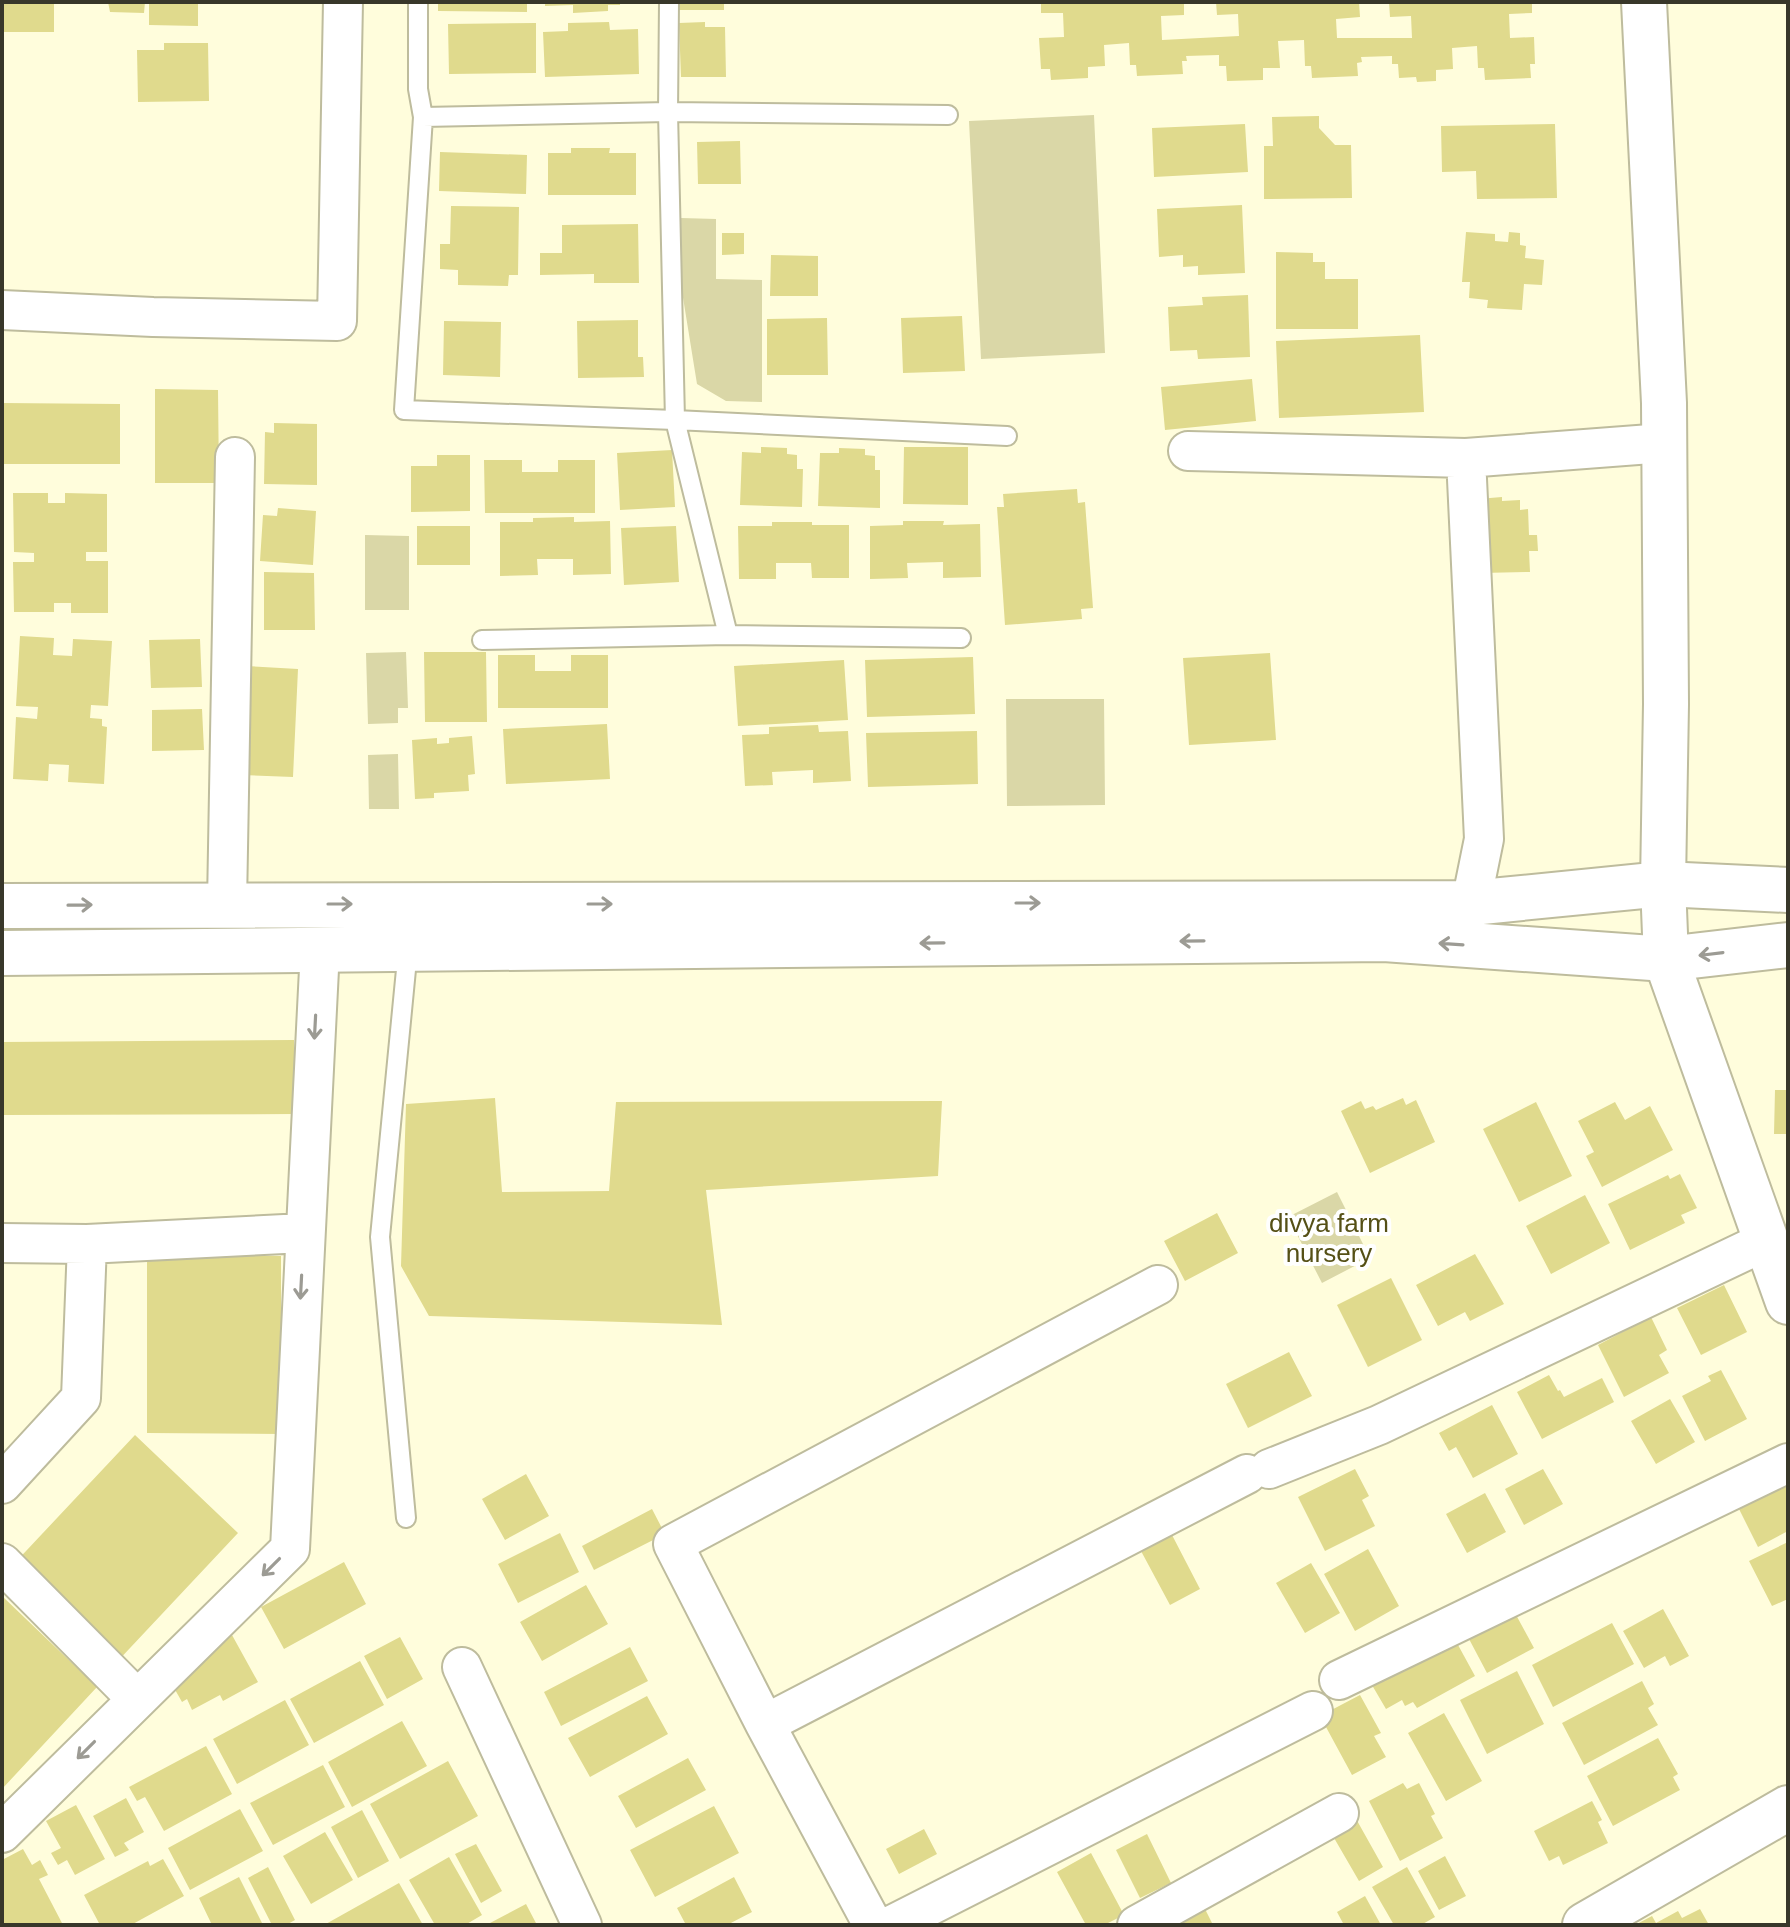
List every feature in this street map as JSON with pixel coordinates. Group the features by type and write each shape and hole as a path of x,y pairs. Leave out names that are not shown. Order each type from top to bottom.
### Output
{"main road":[{"path":"1644,2 1664,443 1666,704 1663,884 1666,959 1767,1229 1788,1302"},
{"path":"2,906 1471,903 1663,884 1788,890"},
{"path":"2,953 1384,939 1666,959 1788,945"},
{"path":"1612,1918 1788,1808"}],"street":[{"path":"2,310 337,321 343,2"},
{"path":"1188,451 1466,458 1664,443"},
{"path":"227,904 235,457"},
{"path":"1466,458 1484,839 1471,903"},
{"path":"2,1833 290,1549 320,949"},
{"path":"765,1724 1258,1472 1379,1425 1767,1229"},
{"path":"2,1243 87,1244 304,1233"},
{"path":"2,1484 81,1398 87,1244"},
{"path":"873,1925 673,1544 1158,1285"},
{"path":"1339,1680 1788,1463"},
{"path":"2,1563 137,1699"},
{"path":"462,1667 582,1925"},
{"path":"892,1925 1313,1711"},
{"path":"1137,1925 1339,1813"}],"lane":[{"path":"418,2 418,89 423,117 404,410 1007,436"},
{"path":"669,2 668,112 675,420 728,635"},
{"path":"423,117 668,112 948,115"},
{"path":"482,640 728,635 961,638"},
{"path":"406,1518 380,1237 408,949"}],"green space":[{"path":"1094,115 1105,353 981,359 969,121"},
{"path":"681,218 716,219 716,279 762,280 762,402 726,401 697,384 680,279"},
{"path":"365,535 409,536 409,610 365,610"},
{"path":"406,652 408,708 398,708 398,723 368,724 366,653"},
{"path":"1006,699 1104,699 1105,805 1007,806"},
{"path":"398,754 399,809 369,809 368,755"},
{"name":"divya farm nursery","path":"1337,1192 1370,1258 1322,1283 1288,1217"}],"building":[{"path":"2,2 54,2 54,32 2,32"},
{"path":"108,2 145,2 144,13 110,12"},
{"path":"149,2 198,2 198,26 149,25"},
{"path":"438,2 527,2 527,12 438,11"},
{"path":"545,2 620,2 620,5 608,5 608,11 573,13 573,5 545,6"},
{"path":"678,2 724,2 724,10 678,10"},
{"path":"1041,2 1184,2 1184,15 1161,16 1162,40 1239,36 1238,14 1217,15 1216,2 1359,2 1360,17 1336,19 1337,38 1412,38 1411,16 1390,17 1389,2 1532,2 1532,13 1509,14 1510,38 1534,37 1535,64 1530,64 1531,78 1485,80 1484,68 1478,68 1477,46 1452,48 1453,69 1436,70 1436,81 1417,82 1416,77 1399,78 1398,64 1392,64 1392,56 1361,57 1362,62 1357,63 1358,76 1312,78 1311,66 1305,66 1304,40 1278,41 1280,68 1263,68 1263,80 1227,81 1226,66 1219,66 1219,55 1186,56 1187,61 1182,61 1183,74 1137,76 1136,65 1130,65 1129,43 1104,45 1105,66 1088,67 1088,78 1051,80 1050,69 1041,69 1039,38 1064,37 1063,13 1041,13"},
{"path":"609,22 610,30 638,29 639,74 545,77 543,32 568,31 568,23"},
{"path":"705,22 705,27 725,27 726,77 681,77 679,23"},
{"path":"536,23 536,73 449,74 448,24"},
{"path":"164,43 208,43 209,101 138,102 137,50 164,50"},
{"path":"1319,116 1319,128 1335,145 1351,145 1352,198 1264,199 1264,146 1273,146 1272,117"},
{"path":"1245,124 1248,172 1154,177 1152,128"},
{"path":"1555,124 1557,198 1477,199 1476,171 1442,172 1441,126"},
{"path":"740,141 741,184 698,184 697,142"},
{"path":"571,148 610,148 609,153 636,153 636,195 548,195 548,153 571,153"},
{"path":"440,152 527,155 526,194 439,191"},
{"path":"1242,205 1245,273 1198,275 1198,266 1183,267 1183,255 1159,257 1157,209"},
{"path":"451,206 519,207 518,275 509,275 508,286 458,285 458,270 440,269 440,244 450,244"},
{"path":"638,224 639,283 594,283 594,274 540,275 540,253 562,253 562,225"},
{"path":"1466,232 1495,234 1495,241 1508,242 1509,232 1520,233 1520,245 1526,246 1525,258 1544,260 1542,285 1524,284 1522,310 1487,308 1488,300 1469,298 1470,282 1462,282"},
{"path":"722,233 744,233 744,254 722,255"},
{"path":"1276,252 1313,253 1313,262 1325,262 1325,279 1358,279 1358,329 1276,329"},
{"path":"771,255 818,256 818,296 770,296"},
{"path":"1248,295 1250,357 1198,359 1197,350 1170,351 1168,307 1203,305 1202,297"},
{"path":"962,316 965,371 903,373 901,318"},
{"path":"827,318 828,375 767,375 767,319"},
{"path":"638,320 638,357 643,357 644,377 578,378 577,321"},
{"path":"444,321 501,322 500,377 443,375"},
{"path":"1420,335 1424,412 1279,418 1276,341"},
{"path":"1252,379 1256,421 1165,430 1161,387"},
{"path":"155,389 218,390 219,483 155,483"},
{"path":"2,403 120,404 120,464 2,464"},
{"path":"274,423 317,424 317,485 264,484 265,432 274,433"},
{"path":"761,447 787,448 787,454 797,455 797,469 803,469 802,507 740,505 742,452 761,453"},
{"path":"904,447 968,447 968,505 903,504"},
{"path":"839,448 865,449 865,455 875,456 875,470 880,470 880,508 818,506 820,453 839,453"},
{"path":"672,450 675,507 620,510 617,453"},
{"path":"437,455 470,455 470,511 411,512 411,466 437,466"},
{"path":"484,460 522,460 522,472 558,472 558,460 595,460 595,513 485,513"},
{"path":"1077,489 1078,503 1085,502 1093,608 1081,609 1082,619 1005,625 997,507 1004,507 1003,494"},
{"path":"13,493 48,493 48,503 65,503 65,493 107,494 107,552 86,552 86,561 108,561 108,613 71,613 71,603 54,603 54,612 14,612 13,562 34,562 34,553 14,552"},
{"path":"1502,497 1502,501 1520,500 1520,510 1528,509 1529,535 1537,535 1538,551 1529,551 1530,572 1481,573 1478,499"},
{"path":"278,508 316,511 313,565 260,561 263,515 277,516"},
{"path":"574,517 574,522 610,521 611,574 573,575 573,559 537,559 538,575 500,576 500,522"},
{"path":"903,521 944,521 943,525 980,524 981,577 943,578 943,562 907,563 908,578 870,579 870,526 903,525"},
{"path":"772,522 849,525 849,578 812,578 811,563 776,563 776,579 739,579 738,526 772,526"},
{"path":"417,526 470,526 470,565 417,565"},
{"path":"676,526 679,582 624,585 621,528"},
{"path":"264,572 314,573 315,630 264,630"},
{"path":"20,636 54,638 53,655 72,656 73,639 112,641 108,706 91,705 90,718 102,719 102,726 107,727 104,784 68,782 69,765 49,764 48,781 13,779 16,717 37,719 38,707 16,706"},
{"path":"200,639 202,687 151,688 149,640"},
{"path":"424,652 486,652 487,722 425,722"},
{"path":"1270,653 1276,740 1189,745 1183,658"},
{"path":"498,655 535,655 535,671 571,671 571,655 608,655 608,708 498,708"},
{"path":"973,657 975,714 867,717 865,660"},
{"path":"844,660 848,720 738,726 734,666"},
{"path":"246,666 298,669 293,777 241,775"},
{"path":"202,709 204,750 152,751 152,710"},
{"path":"607,724 610,779 506,784 503,729"},
{"path":"818,725 819,732 848,731 851,781 813,783 813,770 772,772 773,785 745,786 742,735 769,734 769,727"},
{"path":"977,731 978,784 868,787 866,733"},
{"path":"472,736 475,774 468,775 469,791 434,793 434,798 415,799 412,740 437,738 437,744 449,743 449,738"},
{"path":"294,1040 295,1114 2,1115 2,1042"},
{"path":"1775,1090 1788,1090 1788,1134 1774,1134"},
{"path":"495,1098 502,1192 609,1191 616,1102 942,1101 938,1176 706,1190 722,1325 429,1316 401,1266 406,1104"},
{"path":"1403,1098 1406,1105 1416,1100 1435,1142 1370,1173 1341,1111 1361,1101 1365,1109 1373,1106 1376,1110"},
{"path":"1536,1102 1572,1176 1519,1202 1483,1129"},
{"path":"1615,1102 1625,1120 1650,1106 1673,1150 1602,1187 1586,1156 1594,1152 1578,1121"},
{"path":"1680,1174 1697,1208 1681,1215 1685,1223 1630,1250 1608,1204 1668,1175 1670,1179"},
{"path":"1585,1195 1610,1243 1551,1274 1526,1226"},
{"path":"1217,1213 1238,1253 1185,1281 1164,1241"},
{"path":"1475,1254 1504,1304 1470,1321 1465,1312 1438,1326 1416,1285"},
{"path":"147,1255 281,1256 281,1434 147,1433"},
{"path":"1391,1278 1422,1340 1368,1367 1337,1305"},
{"path":"1724,1285 1747,1332 1701,1355 1677,1308"},
{"path":"1651,1317 1667,1350 1659,1355 1669,1373 1624,1397 1598,1345"},
{"path":"1289,1352 1312,1396 1248,1428 1226,1384"},
{"path":"1721,1370 1747,1419 1705,1441 1682,1396 1711,1381 1708,1376"},
{"path":"1549,1375 1564,1397 1602,1378 1614,1402 1542,1439 1517,1392"},
{"path":"1670,1399 1695,1442 1656,1464 1631,1421"},
{"path":"1492,1405 1518,1454 1473,1478 1456,1447 1449,1451 1439,1433"},
{"path":"135,1435 238,1533 115,1664 11,1567"},
{"path":"1355,1469 1369,1496 1362,1500 1375,1526 1325,1551 1298,1497"},
{"path":"1543,1469 1563,1504 1524,1525 1505,1489"},
{"path":"526,1474 549,1516 505,1540 482,1499"},
{"path":"1788,1474 1788,1531 1758,1547 1735,1501"},
{"path":"1485,1493 1506,1532 1467,1553 1446,1514"},
{"path":"652,1509 665,1534 594,1570 582,1546"},
{"path":"560,1533 579,1572 518,1603 498,1564"},
{"path":"1172,1535 1200,1589 1170,1605 1141,1551"},
{"path":"1788,1542 1788,1599 1772,1606 1749,1561"},
{"path":"1368,1549 1399,1606 1355,1631 1324,1574"},
{"path":"344,1562 366,1604 284,1649 261,1607"},
{"path":"1311,1563 1340,1613 1305,1633 1276,1583"},
{"path":"586,1585 608,1624 542,1661 520,1622"},
{"path":"2,1596 97,1687 2,1789"},
{"path":"1509,1602 1534,1648 1487,1673 1469,1639 1480,1633 1474,1621"},
{"path":"1663,1609 1689,1656 1670,1666 1665,1656 1644,1668 1623,1631"},
{"path":"1612,1623 1634,1664 1553,1707 1532,1665"},
{"path":"1452,1634 1475,1676 1417,1708 1413,1702 1405,1706 1402,1700 1386,1709 1369,1680"},
{"path":"232,1635 258,1682 223,1701 220,1695 192,1710 187,1699 182,1702 165,1672"},
{"path":"400,1637 423,1679 387,1699 364,1656"},
{"path":"630,1647 648,1681 561,1726 544,1692"},
{"path":"360,1661 384,1705 314,1743 290,1699"},
{"path":"1517,1671 1544,1724 1487,1754 1460,1700"},
{"path":"1642,1681 1654,1704 1648,1708 1658,1725 1584,1765 1562,1723"},
{"path":"1360,1695 1381,1733 1374,1736 1386,1757 1352,1775 1320,1716"},
{"path":"647,1696 668,1734 590,1777 568,1738"},
{"path":"285,1700 309,1745 237,1784 213,1739"},
{"path":"1444,1713 1482,1781 1446,1801 1408,1733"},
{"path":"402,1721 427,1766 352,1807 328,1762"},
{"path":"1658,1738 1678,1774 1673,1777 1680,1790 1613,1826 1587,1776"},
{"path":"206,1746 232,1794 164,1831 145,1797 137,1801 129,1787"},
{"path":"688,1758 706,1790 636,1828 618,1796"},
{"path":"448,1761 478,1816 400,1859 370,1804"},
{"path":"323,1765 345,1807 273,1845 250,1803"},
{"path":"1403,1783 1407,1789 1419,1783 1443,1838 1400,1861 1369,1801"},
{"path":"126,1798 144,1832 124,1843 129,1850 115,1857 93,1816"},
{"path":"1592,1801 1602,1820 1598,1822 1608,1843 1563,1865 1559,1856 1549,1861 1534,1831"},
{"path":"76,1805 105,1859 75,1875 67,1860 58,1865 51,1853 61,1848 46,1821"},
{"path":"714,1806 739,1853 655,1897 630,1850"},
{"path":"240,1809 263,1851 190,1890 168,1848"},
{"path":"362,1810 389,1861 358,1878 331,1827"},
{"path":"1355,1817 1383,1867 1359,1881 1330,1831"},
{"path":"924,1829 937,1854 899,1874 886,1849"},
{"path":"325,1832 353,1880 311,1904 283,1856"},
{"path":"1147,1834 1171,1883 1140,1898 1116,1850"},
{"path":"476,1844 502,1891 481,1903 455,1854"},
{"path":"23,1849 32,1865 40,1860 48,1875 39,1879 63,1925 2,1925 2,1860"},
{"path":"1091,1853 1124,1915 1104,1925 1086,1925 1057,1872"},
{"path":"1445,1856 1466,1896 1439,1910 1418,1871"},
{"path":"449,1857 482,1915 465,1925 435,1925 409,1880"},
{"path":"163,1859 184,1896 131,1925 100,1925 84,1895 148,1861 150,1866"},
{"path":"268,1867 295,1920 286,1925 272,1925 248,1878"},
{"path":"1407,1867 1435,1917 1421,1925 1394,1925 1372,1887"},
{"path":"239,1877 263,1925 212,1925 199,1898"},
{"path":"734,1877 752,1912 727,1925 686,1925 677,1908"},
{"path":"399,1883 423,1925 324,1925"},
{"path":"1365,1896 1381,1925 1344,1925 1337,1912"},
{"path":"526,1904 537,1925 491,1925 490,1923"},
{"path":"1203,1905 1213,1925 1164,1925"},
{"path":"1700,1909 1709,1925 1635,1925 1652,1916 1656,1923 1678,1911 1682,1918"}]}
